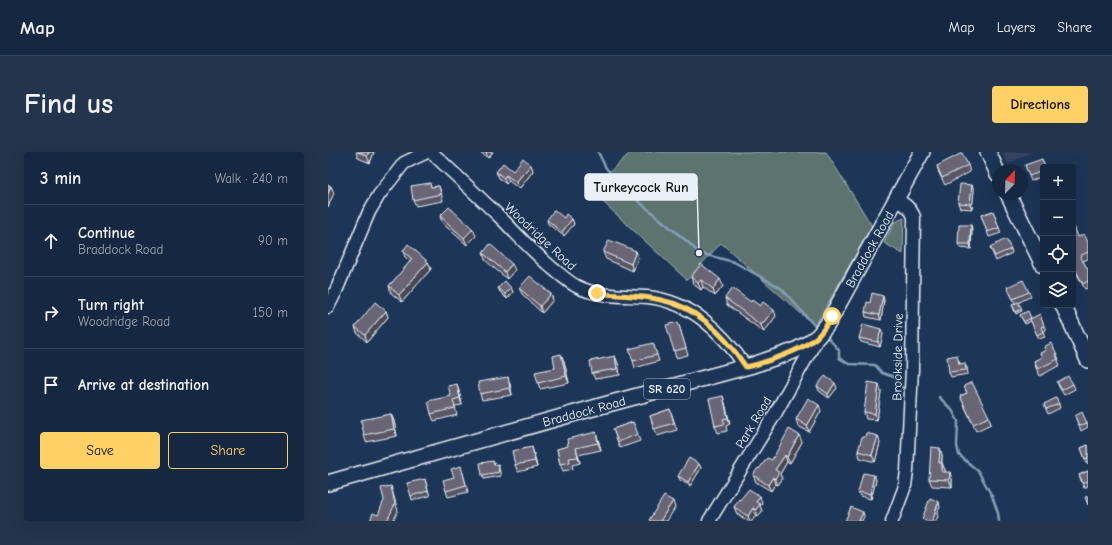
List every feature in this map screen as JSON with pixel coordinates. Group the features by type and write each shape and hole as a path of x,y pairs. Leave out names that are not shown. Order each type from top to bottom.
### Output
{"main road":[{"name":"Braddock Road","path":"328,483 746,367 794,351 807,344 818,336 829,321 922,152"},
{"path":"988,152 993,164"},
{"path":"1011,200 1040,259"},
{"path":"1063,308 1088,360"}],"street":[{"path":"328,307 369,212 379,195 405,158 427,152"},
{"name":"Woodridge Road","path":"431,152 488,205 537,255 564,278 576,286 597,293 614,296 647,297 677,304 687,308 698,315 725,340 736,352 746,367"},
{"name":"Brookside Drive","path":"892,521 905,486 907,471 912,362 914,217 908,207 896,199"},
{"name":"Park Road","path":"709,521 775,414 818,336"}],"shaded area":[{"path":"1002,152 1032,152 1008,164"}],"green space":[{"path":"631,152 826,152 872,226 815,326 721,243 687,280 590,190"},
{"path":"904,218 903,254 884,243 895,222"}],"building":[{"path":"358,152 369,152 367,156"},
{"path":"962,153 968,165 942,178 937,166"},
{"path":"523,158 531,165 516,182 506,175 504,178 496,172 503,163 513,171"},
{"path":"1042,159 1044,164 1040,164 1040,172 1029,176 1028,164"},
{"path":"430,183 431,187 439,186 441,194 413,200 411,186"},
{"path":"960,184 972,185 970,204 958,203"},
{"path":"328,185 331,186 328,194"},
{"path":"449,207 473,229 464,238 440,216"},
{"path":"554,210 564,218 566,214 572,219 562,232 547,220"},
{"path":"993,211 999,228 987,232 981,215"},
{"path":"959,225 971,225 970,244 958,244"},
{"path":"1076,232 1078,237 1084,234 1088,242 1088,252 1080,256 1088,270 1088,281 1083,284 1076,271"},
{"path":"1006,239 1011,249 995,256 990,247"},
{"path":"609,240 636,251 631,264 603,252"},
{"path":"408,244 428,262 399,295 389,286 412,259 403,251"},
{"path":"490,244 512,264 505,272 483,253"},
{"path":"701,264 720,279 713,289 701,280 698,283 691,277"},
{"path":"530,276 551,294 540,306 519,288"},
{"path":"1023,280 1029,292 1013,299 1007,287"},
{"path":"505,281 511,288 505,294 498,288"},
{"path":"732,288 751,302 752,300 760,306 763,302 774,310 761,325 725,298"},
{"path":"872,293 883,296 879,315 865,312 867,302 870,303"},
{"path":"375,302 386,311 365,335 355,327"},
{"path":"1018,302 1022,309 1016,312 1012,305"},
{"path":"1028,311 1031,318 1024,322 1020,315"},
{"path":"1040,314 1044,326 1041,327 1043,332 1037,335 1030,319"},
{"path":"678,322 686,348 674,351 666,325"},
{"path":"863,324 881,329 878,342 859,338"},
{"path":"653,343 657,355 633,361 629,349"},
{"path":"1051,343 1058,359 1038,369 1034,361 1042,357 1040,353 1046,350 1044,347"},
{"path":"561,354 566,376 538,383 535,372 555,368 553,356"},
{"path":"957,355 959,364 965,363 966,370 949,372 947,357"},
{"path":"615,356 617,369 592,373 590,361"},
{"path":"825,376 835,383 828,394 817,386"},
{"path":"1068,376 1073,384 1062,390 1057,382"},
{"path":"508,377 510,388 480,394 478,382"},
{"path":"868,382 879,384 875,414 864,412"},
{"path":"972,382 989,417 973,424 960,396 967,393 964,386"},
{"path":"457,384 460,398 453,400 455,408 431,414 428,401 451,396 448,386"},
{"path":"723,396 728,418 723,419 725,424 715,426 709,399"},
{"path":"808,398 819,405 807,426 796,419"},
{"path":"1056,398 1059,404 1046,409 1044,404"},
{"path":"670,409 674,423 654,429 650,416"},
{"path":"1082,412 1087,423 1079,426 1075,416"},
{"path":"391,414 394,429 364,435 361,420"},
{"path":"633,422 638,434 618,442 613,429"},
{"path":"789,429 799,435 787,457 785,455 775,470 779,472 775,479 773,477 768,485 753,475 767,458 772,460"},
{"path":"596,432 598,443 576,448 578,457 569,458 570,462 560,464 557,449 568,446 567,439"},
{"path":"866,433 878,436 872,455 858,451 862,437 865,437"},
{"path":"1088,445 1088,458 1085,459 1081,448"},
{"path":"532,447 535,461 515,465 512,451"},
{"path":"931,447 940,448 939,463 942,463 942,472 950,472 949,480 929,479"},
{"path":"689,458 699,464 688,482 678,476"},
{"path":"493,461 494,465 498,464 499,472 482,475 480,463"},
{"path":"461,466 466,485 446,491 443,480 454,477 451,469"},
{"path":"1088,471 1088,481 1083,483 1079,475"},
{"path":"863,473 874,475 870,494 858,492"},
{"path":"425,479 428,491 411,496 407,483"},
{"path":"391,486 395,504 387,521 370,521 373,513 378,515 384,500 381,488"},
{"path":"749,489 760,496 756,502 760,504 756,510 753,508 748,516 734,507 739,499 740,500"},
{"path":"664,496 673,501 660,521 650,521 649,520"},
{"path":"1088,496 1088,505 1085,497"},
{"path":"930,498 939,502 932,521 926,521 922,519"},
{"path":"851,507 863,512 859,521 845,521"}],"waterway":[{"path":"598,152 606,168 626,191 699,253 734,262 781,288 814,325"},
{"path":"827,337 839,350 839,358 849,364 875,365 882,373 894,377 905,391"},
{"path":"939,397 952,410 958,421 957,446 959,455 978,471 992,496 999,521"}],"place":[{"name":"Turkeycock Run","path":"699,253"}],"route":[{"path":"597,293 614,296 647,297 677,304 687,308 698,315 725,340 736,352 746,367 794,351 807,344 818,336 832,316"}]}
